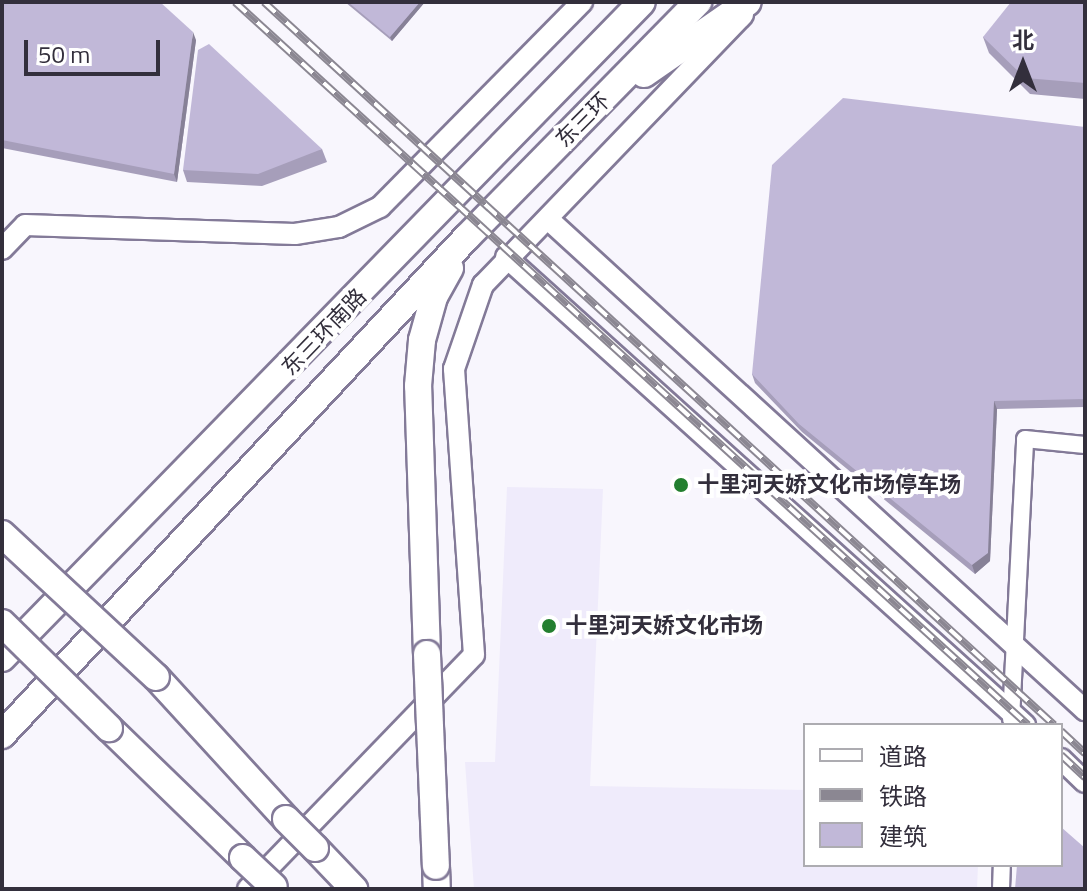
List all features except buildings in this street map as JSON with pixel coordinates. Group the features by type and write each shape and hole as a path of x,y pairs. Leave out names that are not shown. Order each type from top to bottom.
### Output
{"highway":[{"path":"564,82 618,2"},
{"name":"东三环南路","path":"2,658 642,2"},
{"name":"东三环","path":"467,237 698,2"},
{"path":"595,108 748,2"},
{"path":"436,877 418,386 422,340 434,297 467,237"},
{"name":"东三环南路","path":"2,735 467,237"},
{"path":"2,534 156,677 354,889"},
{"path":"2,623 243,858 266,888"}],"street":[{"path":"2,249 25,225 295,234 339,227 380,207 582,2"},
{"path":"266,888 474,655 454,369 483,285 506,257 548,219 755,2"},
{"path":"548,219 1085,710"},
{"path":"506,257 1016,721"},
{"path":"1016,721 1025,439 1085,445"},
{"path":"1063,761 1085,782"},
{"path":"1001,889 1002,867"}],"shaded area":[{"name":"十里河天娇文化市场","path":"507,487 603,489 590,786 803,790 803,867 978,867 977,889 474,889 465,762 495,762"}],"railway":[{"path":"235,2 1026,723"},
{"path":"264,2 1052,723"},
{"path":"1063,733 1085,753"},
{"path":"1063,757 1085,777"}],"place":[{"name":"十里河天娇文化市场停车场","path":"681,485"},
{"name":"十里河天娇文化市场","path":"549,626"}]}
